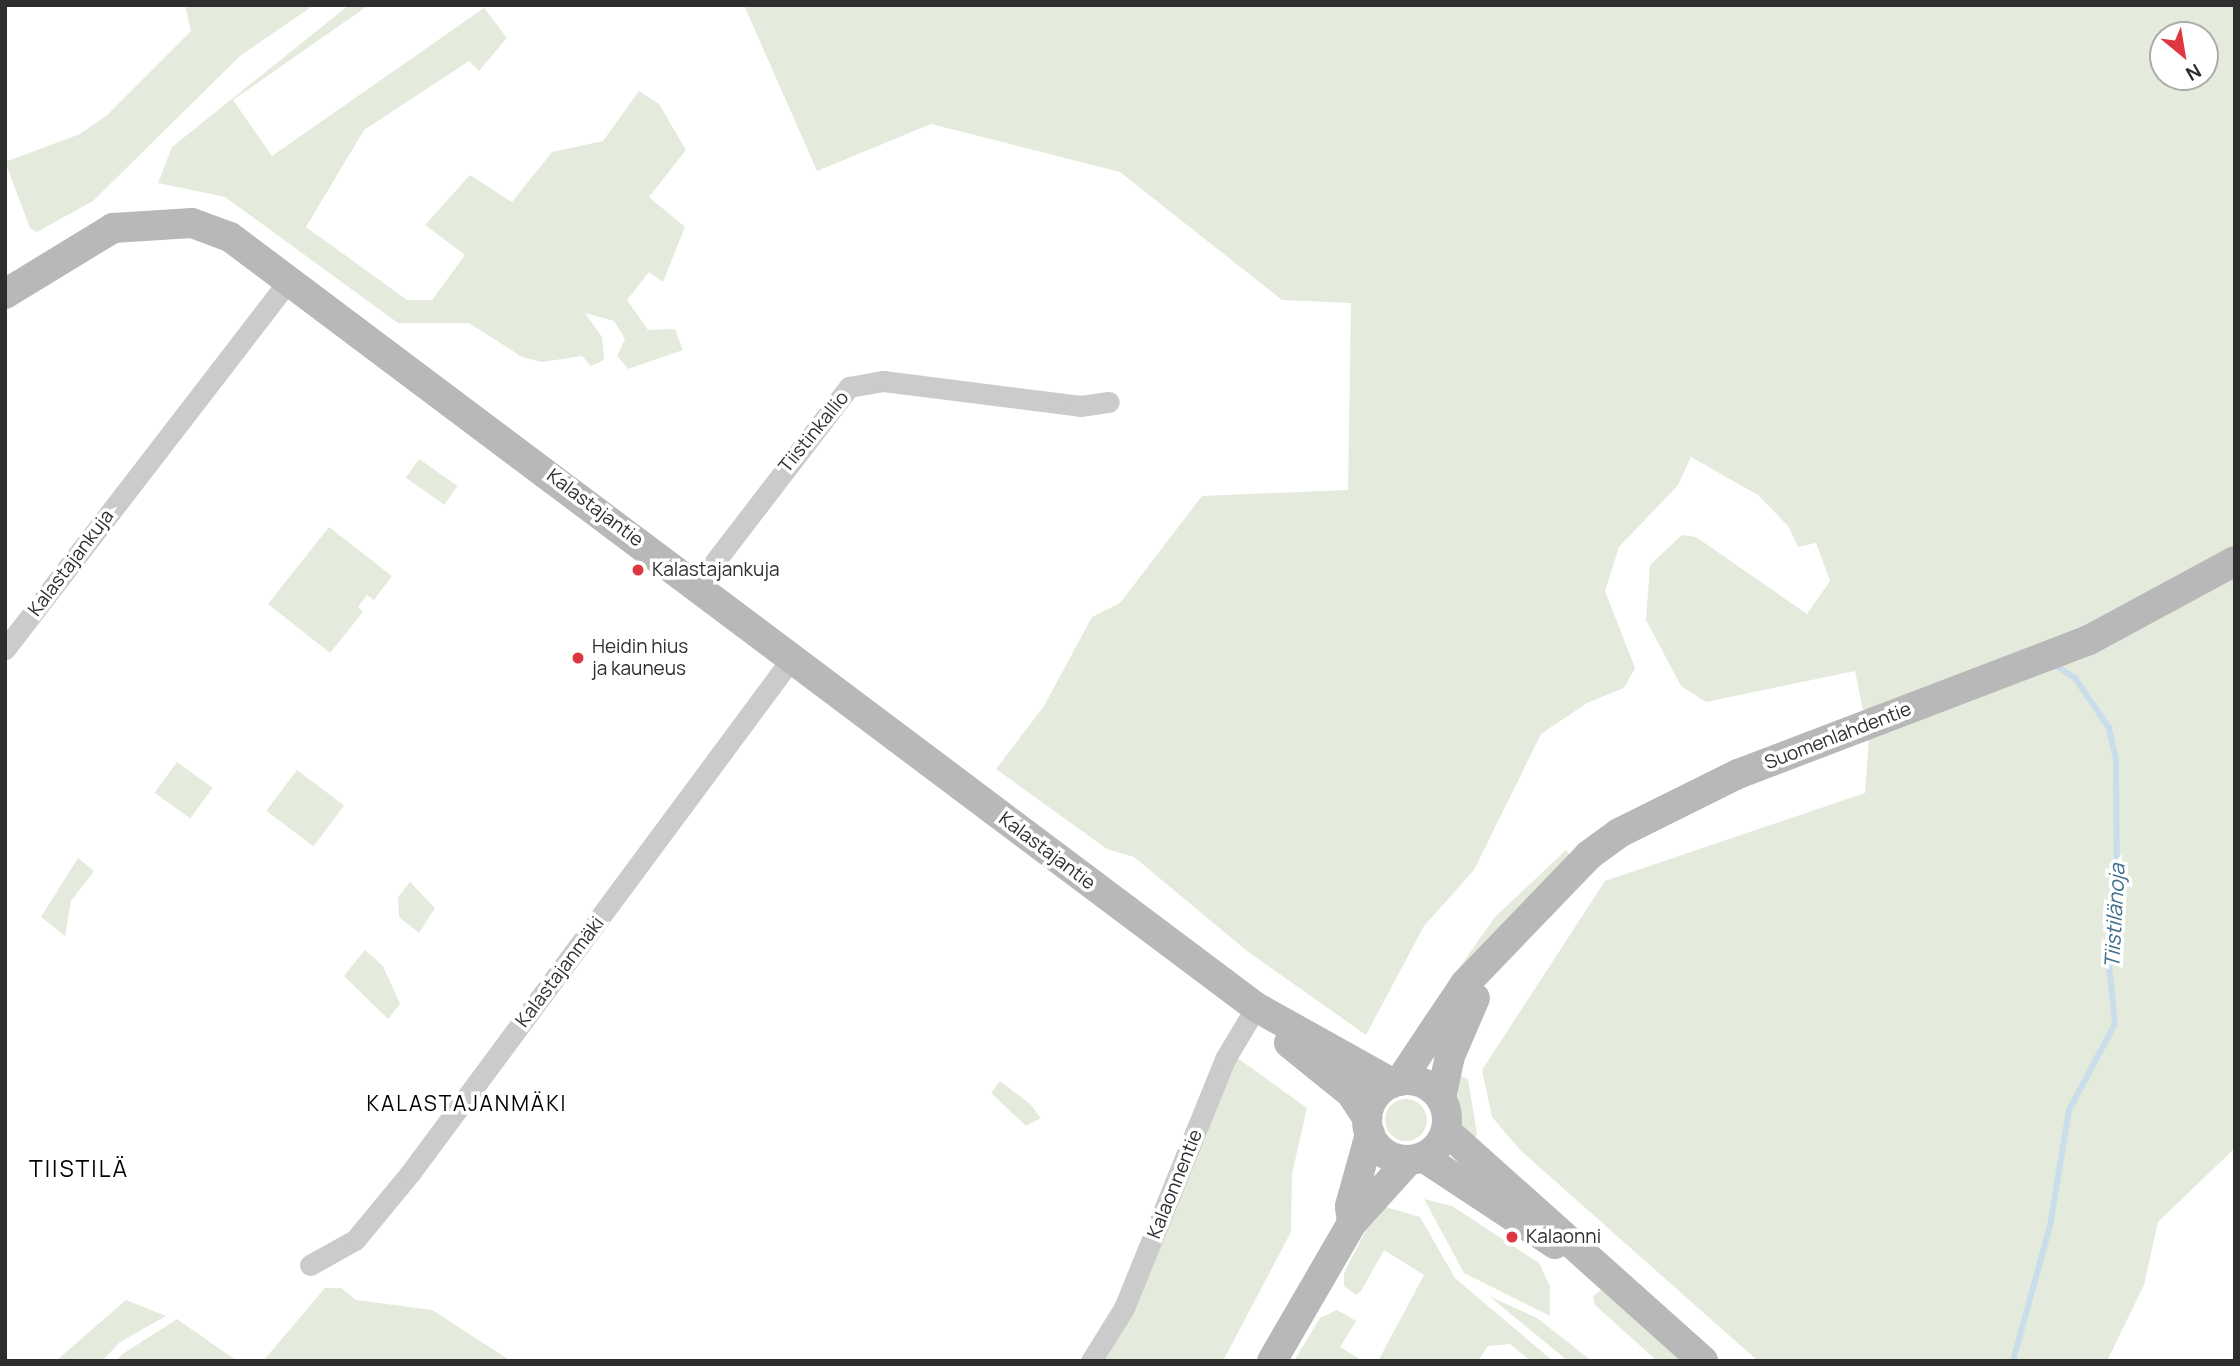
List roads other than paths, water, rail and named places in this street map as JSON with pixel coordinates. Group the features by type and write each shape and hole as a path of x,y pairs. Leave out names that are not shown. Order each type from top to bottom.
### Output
{"main road":[{"name":"Kalastajantie","path":"5,294 86,239 148,222 192,223 230,237 291,278 1256,1007 1396,1082"},
{"name":"Suomenlahdentie","path":"1396,1082 1465,984 1483,971 1589,855 1668,806 1738,774 2089,640 2235,561"},
{"name":"Suomenlahdentie","path":"1441,1098 1483,971"},
{"name":"Kalastajantie","path":"1256,1007 1276,1034 1351,1093 1369,1126"},
{"path":"1352,1223 1350,1206 1369,1126 1372,1101 1396,1082 1423,1083 1441,1098 1446,1131 1703,1361"},
{"path":"1369,1126 1390,1156 1416,1158 1532,1232 1584,1257"},
{"path":"1272,1361 1352,1223 1446,1131"}],"street":[{"name":"Kalastajankuja","path":"5,649 291,278"},
{"name":"Tiistinkallio","path":"697,585 849,387 883,381 1080,406 1109,402"},
{"name":"Kalastajanmäki","path":"310,1265 355,1240 411,1172 792,658"},
{"name":"Kalaonnentie","path":"1091,1361 1124,1308 1225,1059 1256,1007"}],"waterway":[{"name":"Tiistilänoja","path":"2013,1361 2050,1226 2069,1110 2115,1024 2108,955 2117,885 2116,759 2109,728 2075,678 2052,663"}],"place":[{"name":"Kalastajankuja","path":"638,570"},
{"name":"Heidin hius ja kauneus","path":"578,658"},
{"name":"Kalaonni","path":"1512,1237"}],"district":[{"name":"KALASTAJANMÄKI","path":"467,1103"},
{"name":"TIISTILÄ","path":"79,1168"}]}
